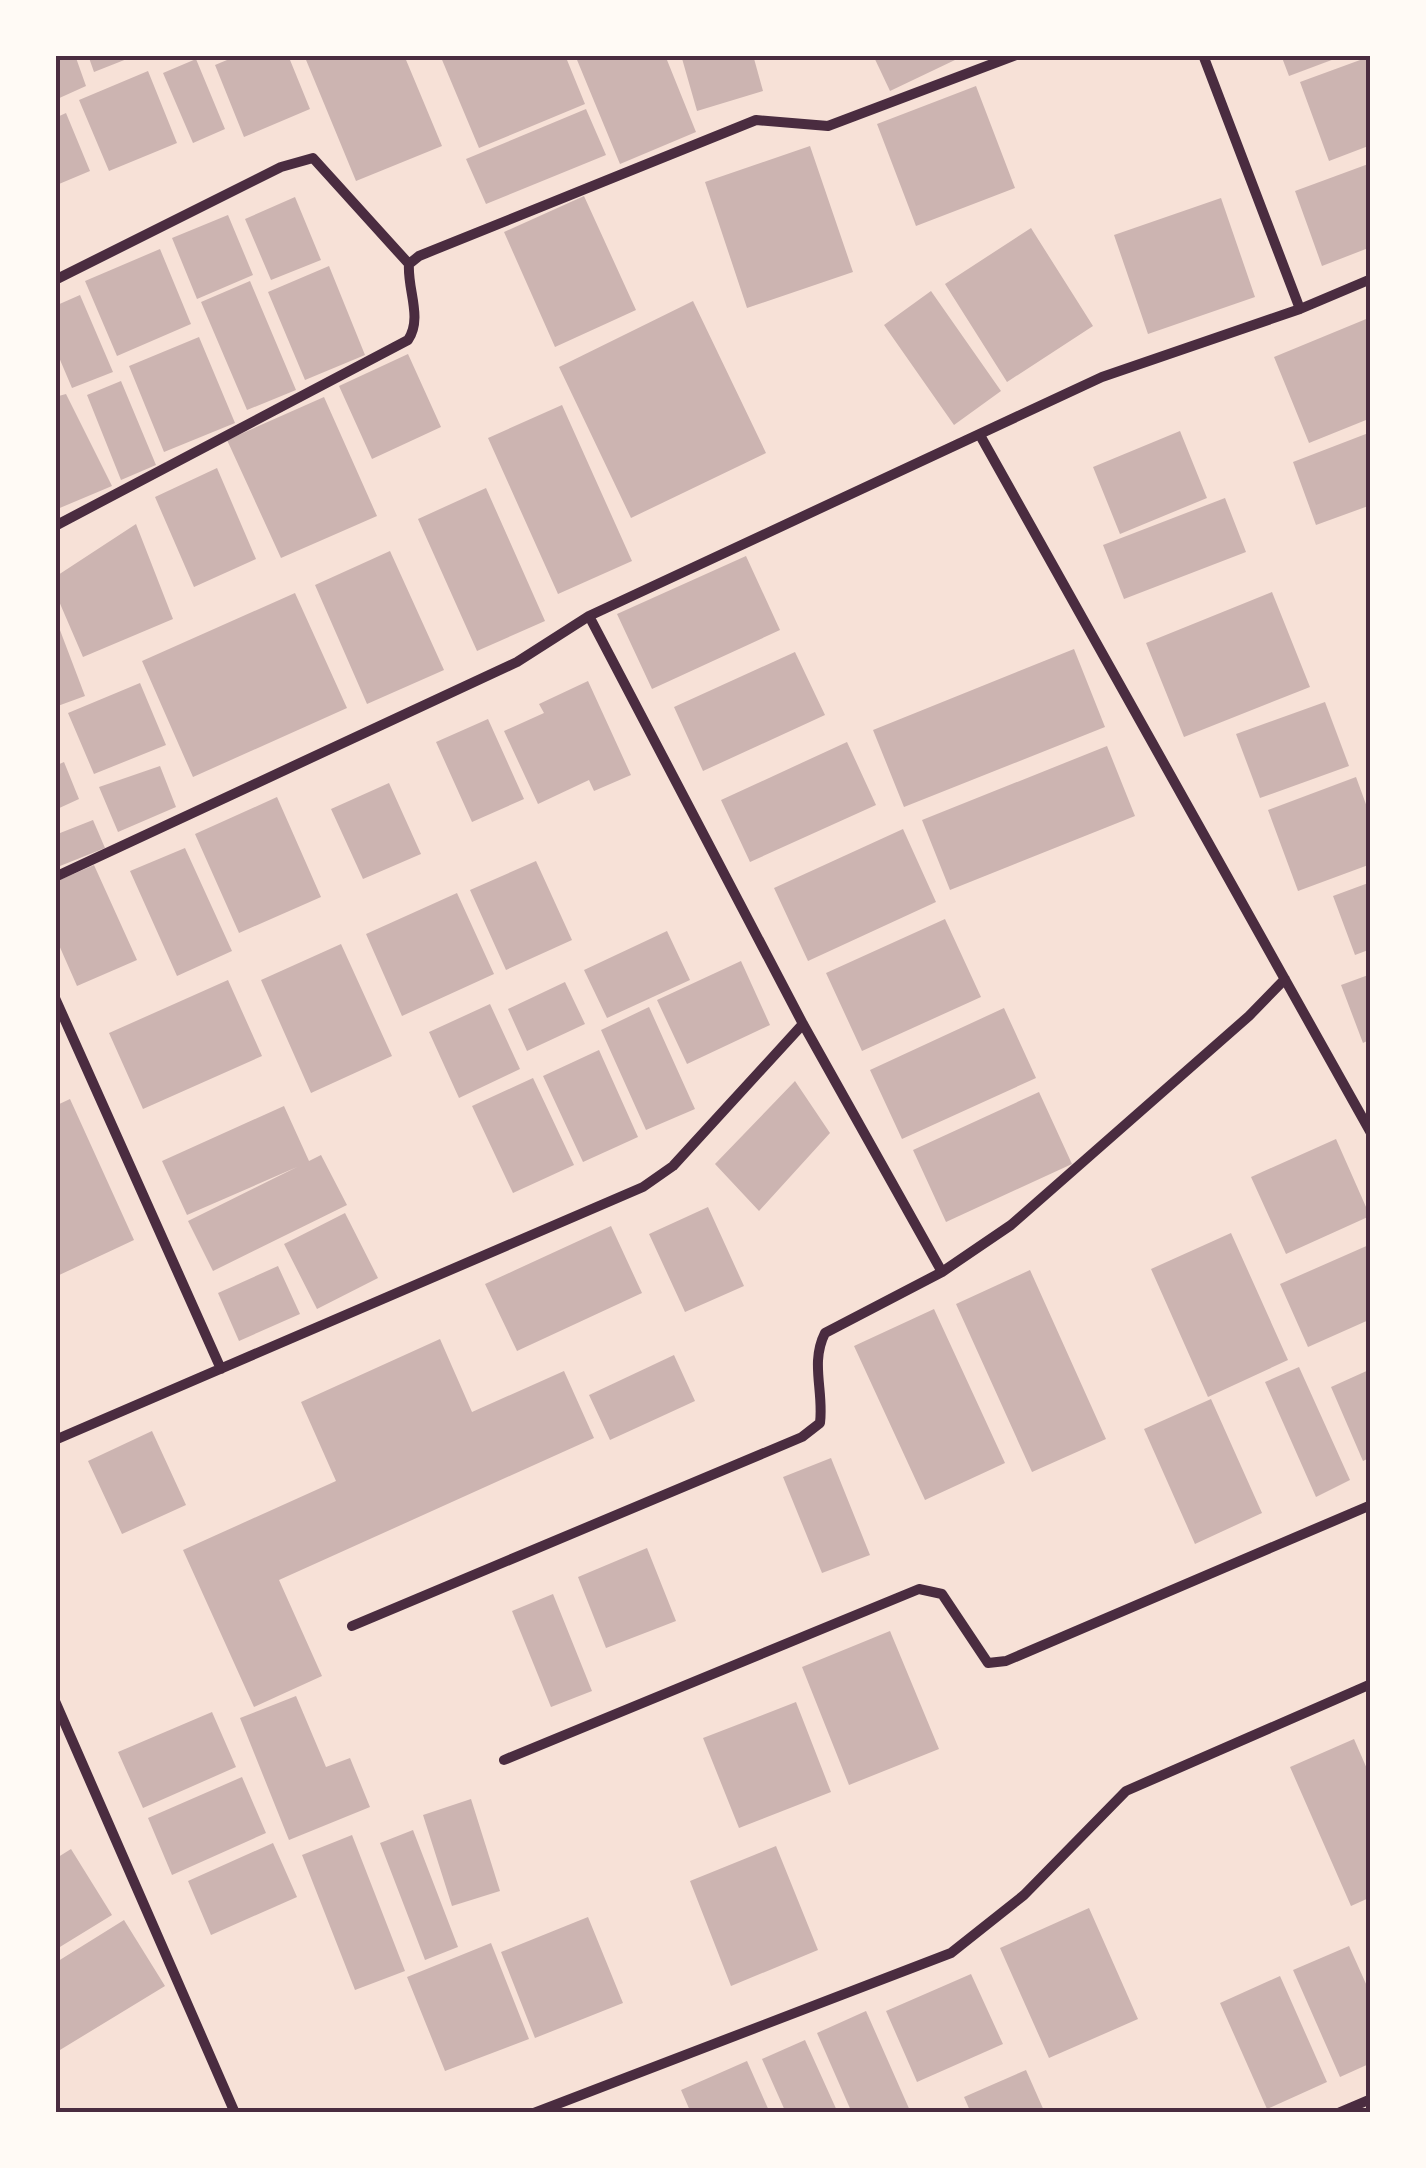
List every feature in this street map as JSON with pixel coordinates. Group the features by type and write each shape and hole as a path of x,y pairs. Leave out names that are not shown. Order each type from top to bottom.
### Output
{"street":[{"path":"409,264 482,227 756,120 828,126 1016,55"},
{"path":"1203,55 1300,310"},
{"path":"55,280 281,167 314,158 409,264 415,315 414,330 408,340 55,526"},
{"path":"55,876 518,662 589,616 1102,377 1300,310 1371,279"},
{"path":"981,436 1371,1133"},
{"path":"589,616 803,1024 942,1272"},
{"path":"352,1626 802,1437 820,1423 823,1399 816,1351 826,1333 942,1272 1012,1225 1250,1016 1284,979"},
{"path":"55,998 221,1369"},
{"path":"55,1440 643,1186 673,1166 803,1024"},
{"path":"504,1760 919,1589 942,1594 988,1663 1006,1661 1371,1505"},
{"path":"534,2113 951,1952 1024,1895 1126,1792 1371,1684"},
{"path":"55,1701 235,2113"},
{"path":"1338,2113 1371,2099"}],"building":[{"path":"55,55 75,55 86,86 55,100"},
{"path":"88,55 137,55 94,72"},
{"path":"239,55 288,55 310,109 244,137 215,65"},
{"path":"304,55 404,55 442,146 356,181"},
{"path":"440,55 565,55 585,104 479,148"},
{"path":"575,55 665,55 696,132 620,164"},
{"path":"681,55 753,55 763,91 697,111"},
{"path":"873,55 953,55 955,60 890,91"},
{"path":"1281,55 1345,55 1289,76"},
{"path":"1371,56 1371,145 1329,161 1300,82"},
{"path":"196,59 225,129 193,143 163,73"},
{"path":"148,71 177,143 109,171 79,100"},
{"path":"976,86 1015,188 916,226 877,124"},
{"path":"586,109 606,155 486,204 466,159"},
{"path":"66,113 90,171 59,184 55,118"},
{"path":"810,146 853,272 747,308 705,182"},
{"path":"1371,163 1371,247 1322,266 1295,191"},
{"path":"584,196 636,310 555,347 504,232"},
{"path":"295,197 321,260 271,280 245,219"},
{"path":"1221,198 1255,297 1148,334 1114,235"},
{"path":"228,215 253,275 197,299 172,238"},
{"path":"1031,228 1093,326 1007,382 945,284"},
{"path":"160,249 191,324 117,356 85,281"},
{"path":"329,266 365,355 305,380 268,292"},
{"path":"250,281 296,390 247,410 201,302"},
{"path":"931,291 1001,391 954,425 884,325"},
{"path":"80,295 113,372 72,388 55,348 55,306"},
{"path":"693,301 766,453 631,518 559,367"},
{"path":"1371,317 1371,418 1309,443 1274,357"},
{"path":"199,337 235,423 164,452 129,366"},
{"path":"408,354 441,427 372,459 339,386"},
{"path":"121,381 156,465 121,480 87,395"},
{"path":"66,394 112,486 55,510 55,397"},
{"path":"324,397 377,516 281,558 227,440"},
{"path":"562,405 632,561 558,594 488,438"},
{"path":"1180,431 1207,498 1120,534 1093,467"},
{"path":"1371,432 1371,505 1316,525 1293,462"},
{"path":"217,468 256,559 194,587 155,497"},
{"path":"486,488 545,621 477,651 418,519"},
{"path":"1225,498 1246,552 1124,599 1103,545"},
{"path":"136,524 173,619 83,657 55,592 55,577"},
{"path":"390,551 444,670 367,704 315,585"},
{"path":"746,556 780,630 652,689 617,614"},
{"path":"1272,592 1310,687 1184,737 1146,643"},
{"path":"295,593 347,708 193,777 142,661"},
{"path":"55,617 85,696 55,707"},
{"path":"1074,649 1105,727 904,807 873,730"},
{"path":"795,652 825,715 703,771 674,707"},
{"path":"588,681 631,775 594,791 589,780 538,804 504,731 544,713 539,704"},
{"path":"140,683 166,745 94,774 68,713"},
{"path":"1325,702 1349,766 1260,798 1236,734"},
{"path":"488,719 524,799 472,822 436,742"},
{"path":"847,742 876,805 750,862 721,800"},
{"path":"1107,746 1135,816 950,890 922,820"},
{"path":"64,762 79,799 55,810 55,766"},
{"path":"160,766 176,807 118,832 99,787"},
{"path":"1356,777 1371,818 1371,864 1298,891 1268,810"},
{"path":"389,783 421,854 363,879 331,809"},
{"path":"277,797 321,897 239,933 195,834"},
{"path":"93,820 105,848 55,868 55,835"},
{"path":"903,829 936,902 808,961 774,888"},
{"path":"185,848 232,951 177,976 130,871"},
{"path":"536,861 572,940 506,970 470,890"},
{"path":"94,865 137,960 77,986 55,936 55,882"},
{"path":"1371,882 1371,949 1355,955 1333,896"},
{"path":"457,893 494,974 402,1016 366,934"},
{"path":"945,919 981,997 862,1051 826,973"},
{"path":"667,931 690,980 607,1018 584,970"},
{"path":"341,944 392,1056 311,1093 261,980"},
{"path":"741,961 770,1025 687,1064 657,1000"},
{"path":"1371,974 1371,1039 1363,1043 1341,985"},
{"path":"228,980 262,1056 143,1109 109,1033"},
{"path":"565,982 585,1024 527,1051 508,1009"},
{"path":"490,1004 520,1069 459,1098 429,1032"},
{"path":"649,1007 695,1109 646,1130 601,1030"},
{"path":"1004,1008 1036,1078 902,1139 870,1070"},
{"path":"599,1050 638,1137 583,1162 543,1076"},
{"path":"533,1078 574,1165 513,1193 472,1106"},
{"path":"795,1081 830,1133 759,1211 715,1164"},
{"path":"1039,1092 1072,1164 946,1222 913,1150"},
{"path":"70,1099 134,1240 55,1277 55,1106"},
{"path":"284,1106 309,1161 321,1155 347,1205 213,1271 188,1221 297,1167 187,1215 162,1161"},
{"path":"1336,1139 1370,1216 1286,1254 1251,1177"},
{"path":"708,1207 744,1286 685,1312 649,1234"},
{"path":"345,1213 378,1278 317,1309 284,1244"},
{"path":"611,1226 642,1293 517,1351 485,1284"},
{"path":"1231,1233 1288,1360 1208,1397 1151,1269"},
{"path":"1371,1244 1371,1319 1308,1347 1280,1284"},
{"path":"278,1266 300,1314 239,1341 218,1293"},
{"path":"1030,1270 1106,1439 1032,1472 956,1304"},
{"path":"934,1309 1005,1463 925,1500 854,1346"},
{"path":"440,1339 472,1412 564,1371 594,1438 279,1580 322,1676 254,1707 183,1550 336,1481 301,1402"},
{"path":"674,1355 695,1401 610,1440 589,1395"},
{"path":"1299,1367 1350,1480 1316,1497 1265,1382"},
{"path":"1371,1369 1371,1457 1363,1461 1331,1387"},
{"path":"1211,1399 1262,1513 1195,1544 1144,1429"},
{"path":"152,1431 186,1505 122,1534 88,1461"},
{"path":"831,1458 870,1555 822,1573 783,1477"},
{"path":"647,1548 676,1621 606,1648 578,1577"},
{"path":"553,1594 592,1691 551,1707 512,1611"},
{"path":"890,1631 939,1749 849,1785 802,1667"},
{"path":"296,1696 326,1767 350,1758 370,1807 289,1840 240,1718"},
{"path":"796,1702 831,1792 739,1828 703,1738"},
{"path":"212,1712 236,1767 143,1808 118,1752"},
{"path":"1354,1739 1371,1778 1371,1897 1351,1906 1290,1767"},
{"path":"242,1777 266,1833 172,1875 148,1818"},
{"path":"471,1799 500,1891 452,1906 423,1815"},
{"path":"413,1830 458,1947 425,1960 380,1843"},
{"path":"352,1835 405,1971 355,1990 302,1855"},
{"path":"273,1843 297,1897 211,1935 188,1881"},
{"path":"776,1846 818,1950 731,1986 690,1881"},
{"path":"71,1849 112,1915 55,1950 55,1859"},
{"path":"1089,1908 1138,2019 1049,2058 1000,1948"},
{"path":"588,1917 623,2003 535,2038 501,1952"},
{"path":"124,1920 165,1986 55,2053 55,1963"},
{"path":"491,1943 529,2039 445,2071 407,1977"},
{"path":"1349,1946 1371,1995 1371,2063 1340,2077 1293,1970"},
{"path":"971,1974 1003,2044 917,2082 886,2011"},
{"path":"1280,1976 1327,2082 1267,2109 1220,2003"},
{"path":"866,2011 911,2113 852,2113 817,2033"},
{"path":"805,2040 838,2113 786,2113 762,2059"},
{"path":"747,2061 770,2113 691,2113 681,2090"},
{"path":"1026,2070 1045,2113 971,2113 964,2097"}]}
